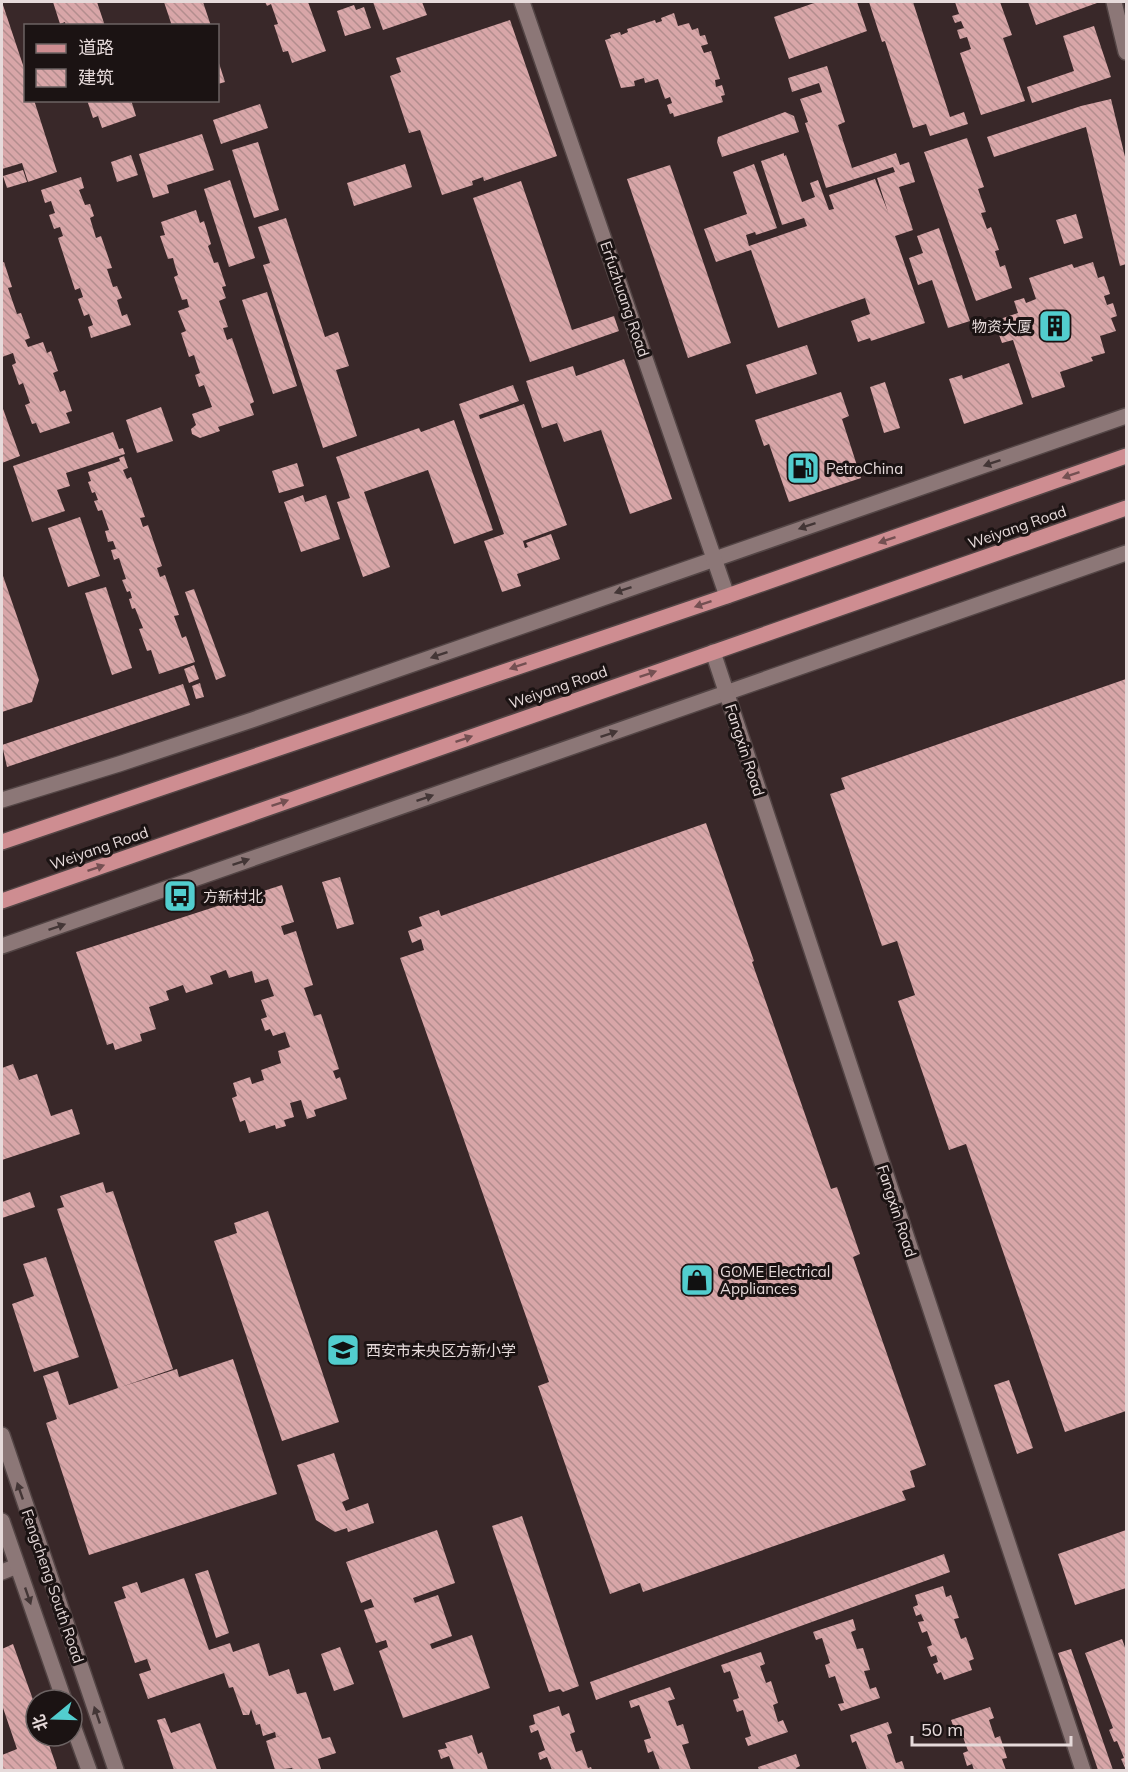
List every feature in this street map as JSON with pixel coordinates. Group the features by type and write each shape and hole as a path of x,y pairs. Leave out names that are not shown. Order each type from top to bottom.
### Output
{"main road":[{"name":"Weiyang Road","path":"2,842 727,596 1126,456"},
{"name":"Weiyang Road","path":"2,901 1126,508"}],"street":[{"name":"Erfuzhuang Road","path":"522,2 727,596"},
{"path":"1114,2 1126,52"},
{"path":"2,800 252,720 1126,416"},
{"path":"2,946 1126,553"},
{"name":"Fangxin Road","path":"713,652 1083,1770"},
{"name":"Fengcheng South Road","path":"2,1435 116,1770"},
{"name":"Fengcheng South Road","path":"2,1521 60,1688"},
{"path":"2,1572 17,1566"},
{"path":"81,1748 89,1770"}],"building":[{"path":"2,2 24,68 24,102 35,102 57,172 28,182 22,163 2,169"},
{"path":"53,2 97,2 104,24 66,24 65,22 60,24"},
{"path":"164,2 203,2 210,24 171,24"},
{"path":"265,2 308,2 326,51 292,63 288,51 283,52 274,25 278,24 271,4 267,6"},
{"path":"373,2 422,2 427,15 383,30"},
{"path":"817,2 857,2 867,31 789,59 774,17"},
{"path":"869,2 913,2 950,117 964,112 968,124 930,136 926,124 913,128 885,41 882,42"},
{"path":"955,2 1000,2 1012,35 1003,38 1025,101 981,115 960,53 971,49 967,37 960,39 957,30 964,28 961,21 955,23 952,16 959,14"},
{"path":"1028,2 1096,2 1097,3 1036,25"},
{"path":"354,5 356,10 364,7 371,28 345,36 337,11"},
{"path":"674,13 678,26 689,23 692,30 698,28 700,36 705,35 708,44 701,46 704,53 711,51 720,79 715,80 716,87 722,85 725,95 721,96 723,102 674,117 673,113 670,114 667,105 672,103 670,97 665,99 658,79 645,83 644,78 634,81 635,86 621,88 605,40 611,38 610,35 620,32 621,35 628,32 627,29 655,20 656,23 662,21 661,18"},
{"path":"510,20 557,156 484,181 483,177 472,181 473,185 442,195 420,130 409,133 390,76 401,72 396,58"},
{"path":"1094,26 1111,77 1032,103 1027,87 1074,71 1063,36"},
{"path":"219,63 225,82 219,84"},
{"path":"827,66 845,122 838,125 852,168 896,153 900,165 909,162 915,182 899,187 913,230 895,236 925,323 871,341 870,338 858,342 851,321 870,314 865,298 778,328 751,250 716,262 704,229 747,214 733,172 754,164 777,228 756,235 755,232 746,235 749,246 807,226 804,218 782,225 761,161 784,153 802,202 815,197 810,183 818,180 829,210 834,209 829,195 875,179 888,212 877,178 895,172 893,167 826,188 805,123 808,122 800,99 822,92 819,83 792,92 788,78"},
{"path":"1111,99 1126,161 1126,264 1120,266 1086,127 994,157 987,137 1081,106"},
{"path":"88,102 132,102 136,116 102,128 98,116 93,118"},
{"path":"260,104 268,128 221,144 213,120"},
{"path":"785,112 794,116 799,132 722,157 717,142 718,137"},
{"path":"202,134 214,170 167,185 169,193 153,198 139,154"},
{"path":"967,138 984,187 978,189 986,212 981,213 987,229 991,227 999,250 995,251 1000,267 1005,265 1012,288 976,301 924,152"},
{"path":"258,142 279,210 254,218 232,150"},
{"path":"131,155 138,175 117,182 111,162"},
{"path":"405,164 412,187 354,206 347,183"},
{"path":"670,165 731,343 688,358 627,179"},
{"path":"23,170 27,182 7,188 3,176"},
{"path":"81,177 84,188 79,190 85,205 90,204 94,216 90,218 96,238 101,236 112,268 107,269 113,287 117,286 122,298 117,300 122,316 127,314 131,325 91,338 88,327 93,325 89,314 84,316 78,299 83,297 80,288 75,290 58,238 63,236 60,227 54,229 49,215 55,213 51,201 45,203 41,190"},
{"path":"230,180 255,258 229,267 204,189"},
{"path":"521,181 572,330 614,316 619,331 530,362 473,198"},
{"path":"196,210 200,223 204,221 211,244 208,246 214,263 218,262 226,286 222,287 226,298 219,301 228,327 223,328 227,340 232,338 254,402 250,404 254,415 218,427 220,431 200,438 192,434 191,429 196,425 192,414 212,407 204,385 199,387 195,375 200,373 194,355 189,357 181,333 186,331 178,311 189,307 187,299 182,300 174,277 178,275 173,258 168,259 160,236 165,235 161,222"},
{"path":"1076,214 1083,238 1064,244 1056,220"},
{"path":"286,218 325,337 338,332 349,366 336,370 357,436 323,448 263,265 270,263 258,227"},
{"path":"939,228 970,321 948,328 932,280 918,285 909,258 923,253 917,236"},
{"path":"4,262 12,287 8,288 17,314 21,313 30,338 25,340 28,347 43,342 47,353 51,351 58,371 53,373 60,392 65,390 72,411 66,413 70,423 40,433 36,423 32,424 25,405 30,403 23,383 19,385 12,365 16,363 13,353 2,357 2,263"},
{"name":"物资大厦","path":"1093,262 1098,278 1104,276 1110,294 1104,296 1107,305 1113,303 1117,316 1111,318 1116,331 1100,336 1105,353 1091,357 1093,361 1060,372 1065,387 1032,398 1013,340 1002,343 994,321 1018,313 1014,301 1024,298 1026,303 1036,299 1029,278 1072,264 1074,268"},
{"path":"267,292 297,386 273,394 242,300"},
{"path":"807,345 817,374 756,394 746,365"},
{"path":"624,359 672,499 630,514 601,430 564,442 557,423 542,428 526,381 573,366 576,376"},
{"path":"1009,363 1023,404 964,424 949,379 962,375 963,379"},
{"path":"885,382 900,428 884,433 870,387"},
{"path":"513,385 519,401 479,415 480,419 524,404 567,525 523,541 525,548 528,547 526,543 551,534 560,559 517,574 521,586 502,592 484,541 504,534 459,404"},
{"path":"841,392 849,416 842,419 861,478 789,502 769,444 764,446 755,420"},
{"path":"2,406 20,456 2,463"},
{"path":"161,407 173,441 137,453 126,420"},
{"path":"454,420 493,530 454,544 428,470 364,492 390,567 363,577 337,502 350,498 336,457 419,428 421,432"},
{"path":"113,432 119,449 123,448 125,454 66,473 70,486 57,490 65,511 32,522 13,466"},
{"path":"124,456 128,468 123,470 127,479 131,477 145,517 140,518 143,527 148,525 162,566 157,568 160,577 165,575 179,615 174,616 182,638 186,636 195,662 159,674 151,650 147,651 139,629 143,628 135,608 132,609 129,599 132,598 130,591 127,592 122,580 126,579 119,558 114,560 111,550 116,549 113,541 108,542 105,531 109,530 102,510 98,511 94,501 98,500 95,492 92,493 88,482 91,481 88,472 120,461 119,458"},
{"path":"297,463 304,486 279,493 272,471"},
{"path":"303,495 305,502 326,495 340,539 301,552 284,502"},
{"path":"80,517 100,576 68,587 48,528"},
{"path":"2,573 39,680 32,702 2,712"},
{"path":"106,587 132,668 112,675 85,593"},
{"path":"194,589 226,676 216,680 185,592"},
{"path":"194,665 199,679 189,683 184,669"},
{"path":"1126,679 1126,1411 1065,1432 966,1144 949,1150 898,1001 915,995 897,941 882,946 830,794 845,789 841,778"},
{"path":"200,683 204,697 196,699 192,686"},
{"path":"183,684 190,705 7,767 2,745"},
{"path":"706,823 831,1189 837,1187 860,1254 853,1257 926,1465 910,1471 915,1487 902,1491 906,1500 643,1592 640,1583 610,1594 538,1386 549,1382 400,958 424,950 421,939 412,943 408,931 422,926 419,917 439,910 441,916"},
{"path":"340,877 354,924 337,929 322,882"},
{"path":"282,885 294,922 281,926 284,935 296,931 313,985 304,988 314,1016 321,1014 339,1069 333,1071 336,1079 340,1077 347,1099 314,1110 316,1116 307,1119 301,1100 290,1103 294,1117 284,1120 286,1126 276,1129 275,1125 249,1133 245,1120 240,1122 232,1098 237,1096 233,1083 250,1077 252,1084 264,1080 261,1070 281,1063 278,1051 290,1047 285,1032 273,1036 270,1029 265,1031 261,1019 267,1017 261,1000 274,996 268,979 255,983 252,971 229,978 226,970 210,976 213,984 186,993 183,985 166,991 169,1000 149,1007 156,1029 140,1034 142,1041 115,1050 113,1043 107,1045 76,952"},
{"path":"13,1064 19,1080 37,1074 51,1116 72,1109 80,1134 2,1160 2,1068"},
{"path":"103,1182 106,1193 113,1191 173,1369 121,1387 177,1369 179,1377 233,1359 277,1494 89,1555 46,1423 57,1419 43,1376 58,1371 69,1405 118,1388 57,1209 64,1207 60,1196"},
{"path":"30,1192 35,1207 2,1218 2,1202"},
{"path":"268,1211 339,1422 282,1441 214,1241 237,1233 234,1223"},
{"path":"46,1257 79,1357 34,1372 12,1304 34,1296 23,1264"},
{"path":"1009,1380 1033,1448 1017,1454 994,1385"},
{"path":"334,1453 349,1499 342,1502 346,1511 368,1503 374,1523 348,1532 347,1528 335,1532 316,1520 297,1465"},
{"path":"522,1516 579,1686 563,1692 560,1689 549,1692 492,1526"},
{"path":"437,1530 455,1583 413,1598 415,1603 438,1595 452,1636 430,1644 432,1649 472,1635 490,1688 403,1718 379,1651 388,1647 386,1640 376,1643 364,1610 374,1607 371,1599 361,1603 346,1562"},
{"path":"1126,1530 1126,1588 1075,1605 1058,1554"},
{"path":"944,1554 950,1572 596,1700 590,1682"},
{"path":"208,1570 229,1633 216,1638 195,1574"},
{"path":"184,1578 209,1650 230,1643 233,1652 259,1643 269,1676 289,1669 297,1694 306,1692 322,1739 330,1737 336,1753 318,1759 321,1769 275,1770 266,1741 282,1735 276,1737 275,1732 263,1736 260,1724 256,1725 251,1709 249,1715 243,1715 233,1687 229,1688 224,1673 148,1699 139,1674 151,1670 147,1659 135,1663 114,1602 126,1598 122,1587 137,1582 141,1593"},
{"path":"943,1586 946,1597 951,1595 959,1618 954,1619 961,1639 966,1637 974,1659 969,1661 972,1670 944,1680 941,1672 937,1674 933,1664 938,1662 936,1655 931,1657 927,1647 932,1645 927,1631 922,1633 918,1622 924,1621 921,1614 916,1616 913,1607 918,1605 915,1595"},
{"path":"853,1619 856,1630 851,1632 857,1649 863,1648 870,1670 864,1671 870,1689 876,1687 880,1698 841,1711 838,1704 844,1703 835,1676 829,1678 825,1665 830,1663 822,1638 816,1640 813,1632"},
{"path":"1122,1639 1126,1650 1126,1770 1117,1741 1114,1742 1109,1730 1113,1728 1085,1653"},
{"path":"13,1644 29,1688 24,1688 24,1748 50,1748 56,1770 2,1770 2,1755 17,1749 2,1705 2,1649"},
{"path":"340,1647 354,1684 334,1691 321,1654"},
{"path":"1071,1649 1113,1770 1098,1770 1058,1653"},
{"path":"761,1652 765,1664 760,1666 766,1683 771,1681 778,1703 773,1705 778,1722 783,1720 788,1732 748,1746 745,1738 751,1736 743,1710 737,1712 733,1700 739,1698 730,1671 724,1673 721,1665"},
{"path":"670,1687 675,1699 668,1701 677,1726 683,1724 689,1743 682,1745 691,1770 660,1770 653,1751 648,1753 644,1740 651,1738 639,1705 631,1708 629,1701"},
{"path":"559,1706 562,1716 569,1713 575,1732 570,1734 576,1752 582,1750 588,1768 591,1767 592,1770 552,1770 547,1757 540,1760 538,1753 545,1750 538,1730 531,1733 529,1726 535,1724 533,1715"},
{"path":"990,1707 994,1718 989,1720 995,1738 1000,1736 1007,1758 1002,1759 1006,1770 974,1770 972,1764 967,1766 963,1753 968,1751 959,1726 954,1728 951,1720"},
{"path":"165,1718 171,1733 200,1723 217,1770 174,1770 157,1720"},
{"path":"888,1722 892,1733 887,1735 896,1763 902,1761 905,1770 867,1770 856,1741 852,1743 850,1735"},
{"path":"472,1735 478,1754 482,1752 488,1770 454,1770 449,1756 441,1759 438,1750 447,1748 445,1743"},
{"path":"796,1754 800,1766 796,1768 797,1770 759,1770 758,1767"}],"place":[{"name":"物资大厦","path":"1055,326"},
{"name":"PetroChina","path":"803,468"},
{"name":"方新村北","path":"180,896"},
{"name":"GOME Electrical Appliances","path":"697,1280"},
{"name":"西安市未央区方新小学","path":"343,1350"}]}
